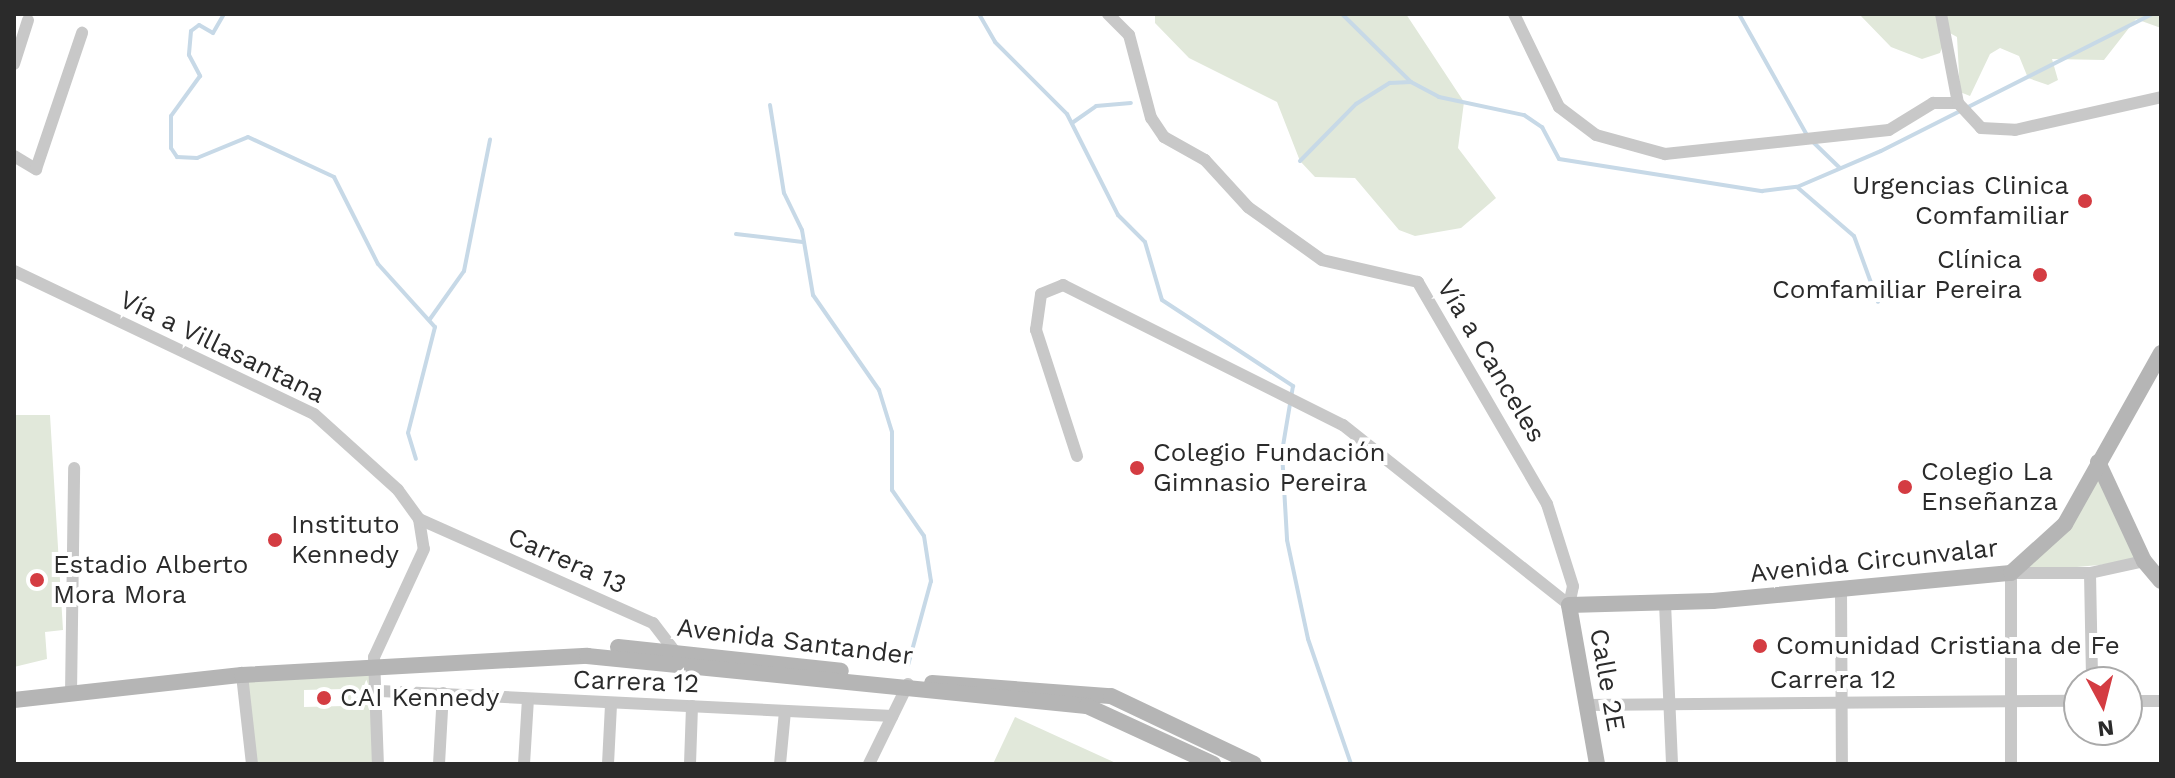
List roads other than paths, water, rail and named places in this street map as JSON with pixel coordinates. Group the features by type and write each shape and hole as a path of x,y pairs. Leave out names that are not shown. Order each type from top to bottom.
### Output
{"street":[{"name":"Vía a Canceles","path":"1108,14 1129,35 1151,118 1164,137 1205,160 1248,207 1322,260 1418,282 1547,504 1573,586 1569,605"},
{"path":"1514,14 1559,107 1596,135 1650,151 1705,154 1889,130 1933,103 1958,103"},
{"path":"1941,14 1958,103 1970,123 1996,133 2161,97"},
{"path":"14,64 28,20"},
{"path":"14,156 36,169 82,33"},
{"name":"Vía a Villasantana","path":"14,271 314,414 358,447 419,519"},
{"path":"1077,456 1036,330 1041,294 1063,285 1271,382 1343,425 1569,605"},
{"name":"Avenida Circunvalar","path":"1569,605 1665,603 2013,571 2065,524 2161,353"},
{"path":"2098,462 2144,561 2161,581"},
{"path":"71,694 74,468"},
{"path":"378,764 380,691 374,662 424,549 419,519"},
{"name":"Carrera 13","path":"419,519 653,623 679,655"},
{"path":"2011,764 2013,571 2090,573 2144,561"},
{"path":"2090,573 2092,666"},
{"path":"1841,589 1842,764"},
{"path":"1665,603 1672,764"},
{"name":"Calle 2E","path":"1569,605 1597,764"},
{"name":"Avenida Santander","path":"14,700 374,662 679,655 1087,706 1213,764"},
{"path":"242,675 252,764"},
{"path":"869,764 906,685"},
{"name":"Avenida Santander","path":"906,685 1111,696 1254,764"},
{"name":"Carrera 12","path":"380,691 892,716"},
{"path":"439,764 443,693"},
{"path":"524,764 528,699"},
{"name":"Carrera 12","path":"1586,705 2063,701"},
{"path":"608,764 611,704"},
{"path":"690,764 692,706"},
{"path":"780,764 785,711"}],"waterway":[{"path":"224,14 213,33 199,25 191,31 189,55 200,76 171,116 171,148 177,157 197,158 248,137 334,177 378,264 435,327 408,433 416,459"},
{"path":"979,14 995,42 1067,114 1118,215 1145,242 1162,300 1293,386 1282,452 1287,540 1308,639 1351,764"},
{"path":"1342,14 1411,82 1439,97 1524,115 1542,127 1559,159 1762,191 1797,187 1881,151 2152,14"},
{"path":"1739,14 1807,135"},
{"path":"1300,161 1356,104 1390,83 1411,82"},
{"path":"1072,123 1096,106 1131,103"},
{"path":"770,105 784,193 802,230 813,295 879,390 892,432 892,490 924,536 931,581 908,665"},
{"path":"430,319 464,271 490,140"},
{"path":"1813,142 1840,168"},
{"path":"1797,187 1854,236 1878,302"},
{"path":"736,234 803,242"}],"place":[{"name":"Urgencias Clinica Comfamiliar","path":"2085,201"},
{"name":"Clínica Comfamiliar Pereira","path":"2040,275"},
{"name":"Colegio Fundación Gimnasio Pereira","path":"1137,468"},
{"name":"Colegio La Enseñanza","path":"1905,487"},
{"name":"Instituto Kennedy","path":"275,540"},
{"name":"Estadio Alberto Mora Mora","path":"37,580"},
{"name":"Comunidad Cristiana de Fe","path":"1760,646"},
{"name":"CAI Kennedy","path":"324,698"}]}
